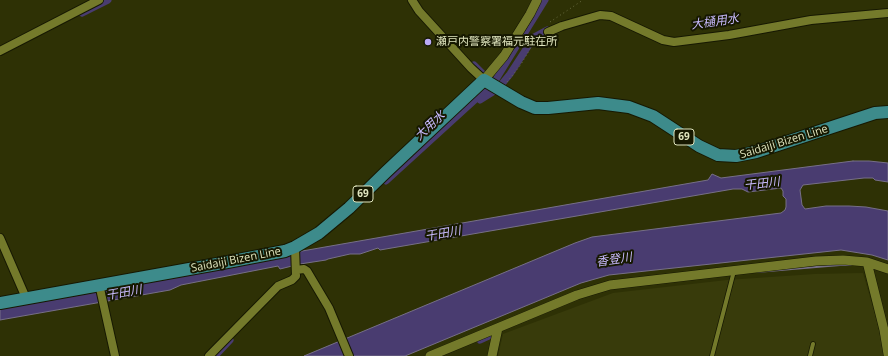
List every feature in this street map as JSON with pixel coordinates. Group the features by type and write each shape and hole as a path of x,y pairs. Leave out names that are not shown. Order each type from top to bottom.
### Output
{"main road":[{"name":"Saidaiji Bizen Line","path":"0,303 296,249 319,233 349,208 484,80 521,102 535,108 598,103 629,107 653,116 699,146 718,155 736,156 756,152 875,113 888,112"}],"street":[{"path":"0,51 99,0"},
{"path":"412,0 419,12 484,80 504,56 537,0"},
{"path":"548,32 600,14 611,16 663,40 674,42 729,35 811,20 888,13"},
{"path":"0,238 26,298"},
{"path":"209,356 278,286 292,280 296,276 296,249"},
{"path":"430,356 577,295 610,285 816,261 843,260 867,262 888,269"},
{"path":"867,262 884,330 888,354"},
{"path":"296,269 304,269 307,271 329,308 349,356"},
{"path":"100,285 115,356"},
{"path":"492,356 498,328"}],"lane":[{"path":"712,356 734,270"},
{"path":"810,356 813,344"}],"path":[{"path":"500,89 520,66 536,39 548,32 549,23 583,0"}],"shaded area":[{"path":"863,273 883,342 885,356 498,356 503,334 613,293 727,280 815,274"}],"water":[{"path":"853,161 888,163 888,182 875,180 873,178 864,178 803,185 800,190 802,205 805,209 826,206 849,206 888,211 888,260 872,255 841,250 609,275 581,283 405,356 304,356 592,237 781,213 786,207 786,199 783,196 783,191 781,188 748,192 742,189 733,189 380,250 378,248 360,254 350,254 280,269 278,266 181,285 170,290 0,320 0,306 245,261 708,180 712,174 721,178"}],"waterway":[{"path":"82,13 108,0"},
{"name":"大用水","path":"495,81 545,0"},
{"name":"大樋用水","path":"501,85 534,37 547,30"},
{"path":"474,65 483,74"},
{"name":"大用水","path":"386,181 488,88"},
{"name":"大樋用水","path":"480,100 496,90"},
{"path":"756,272 851,265"},
{"path":"480,340 491,335"},
{"name":"大用水","path":"215,356 230,340"}],"place":[{"name":"瀬戸内警察署福元駐在所","path":"428,42"}],"water label":[{"name":"干田川","path":"762,184"},
{"name":"干田川","path":"443,234"},
{"name":"香登川","path":"614,260"},
{"name":"干田川","path":"124,293"}]}
